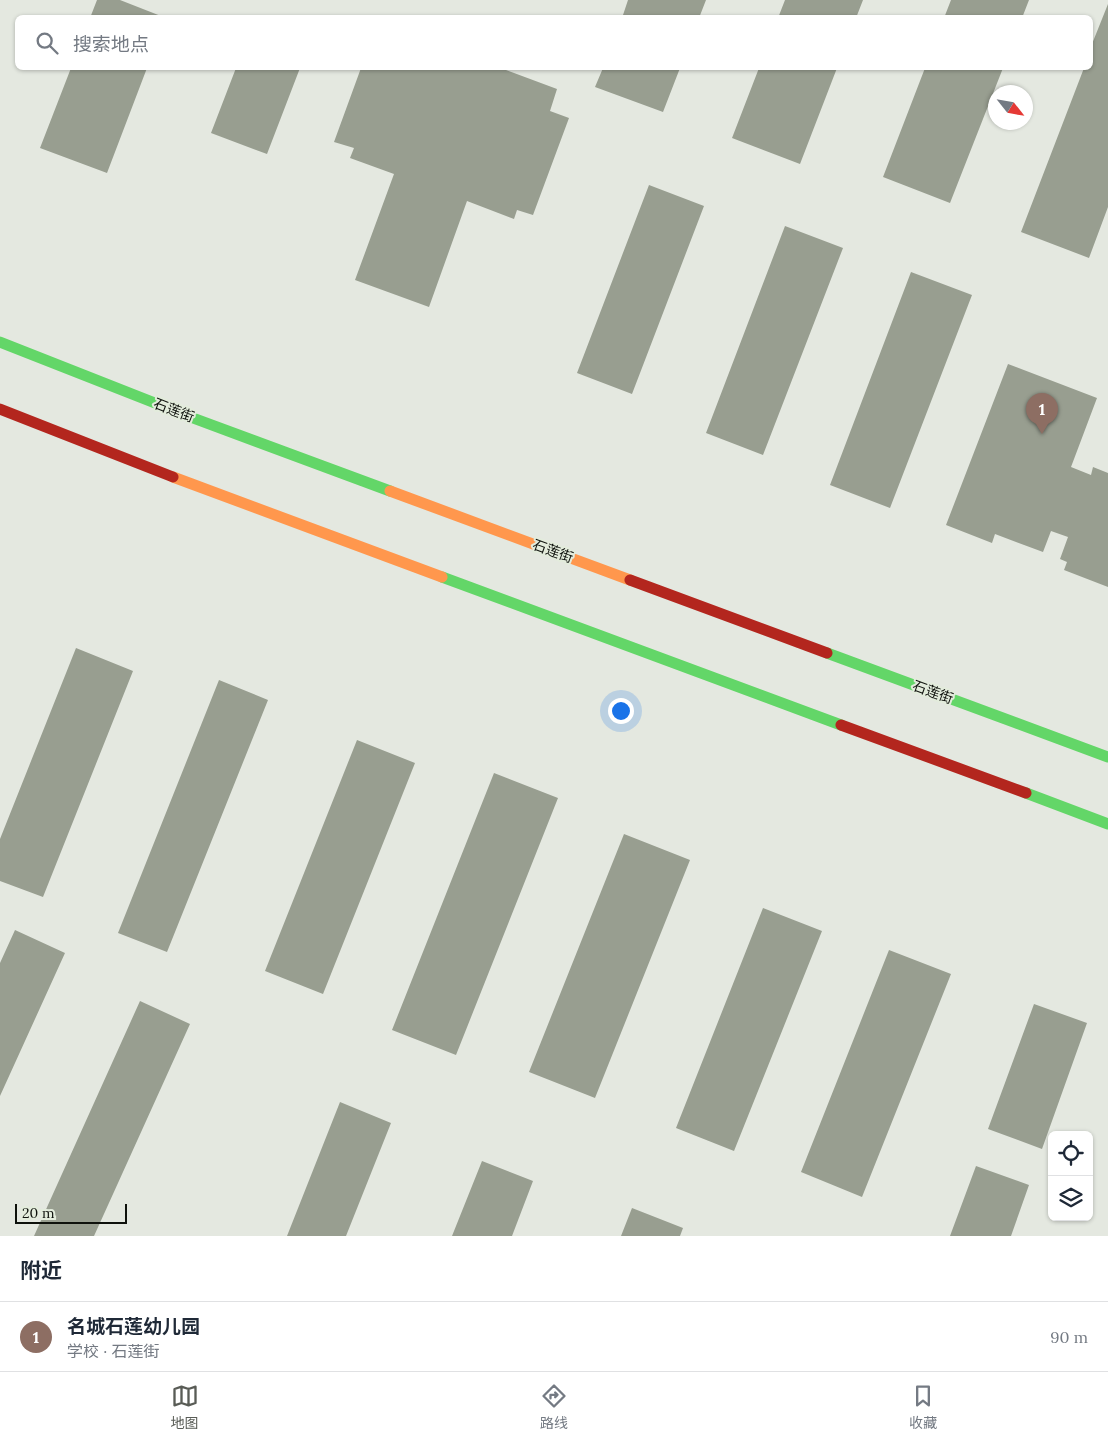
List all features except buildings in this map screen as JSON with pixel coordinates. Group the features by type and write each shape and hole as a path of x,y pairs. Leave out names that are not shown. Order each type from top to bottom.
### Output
{"main road":[{"name":"石莲街","path":"0,342 212,425 1108,757"},
{"path":"0,409 172,476 1108,824"}],"traffic: fast":[{"path":"0,342 193,418 390,491"},
{"path":"442,577 841,725"},
{"path":"827,653 1108,757"},
{"path":"1026,793 1108,824"}],"traffic: slow":[{"path":"173,477 442,577"},
{"path":"390,491 630,580"}],"traffic: jam":[{"path":"0,409 173,477"},
{"path":"630,580 827,653"},
{"path":"841,725 1026,793"}],"place":[{"name":"名城石莲幼儿园","path":"1042,434"}]}
